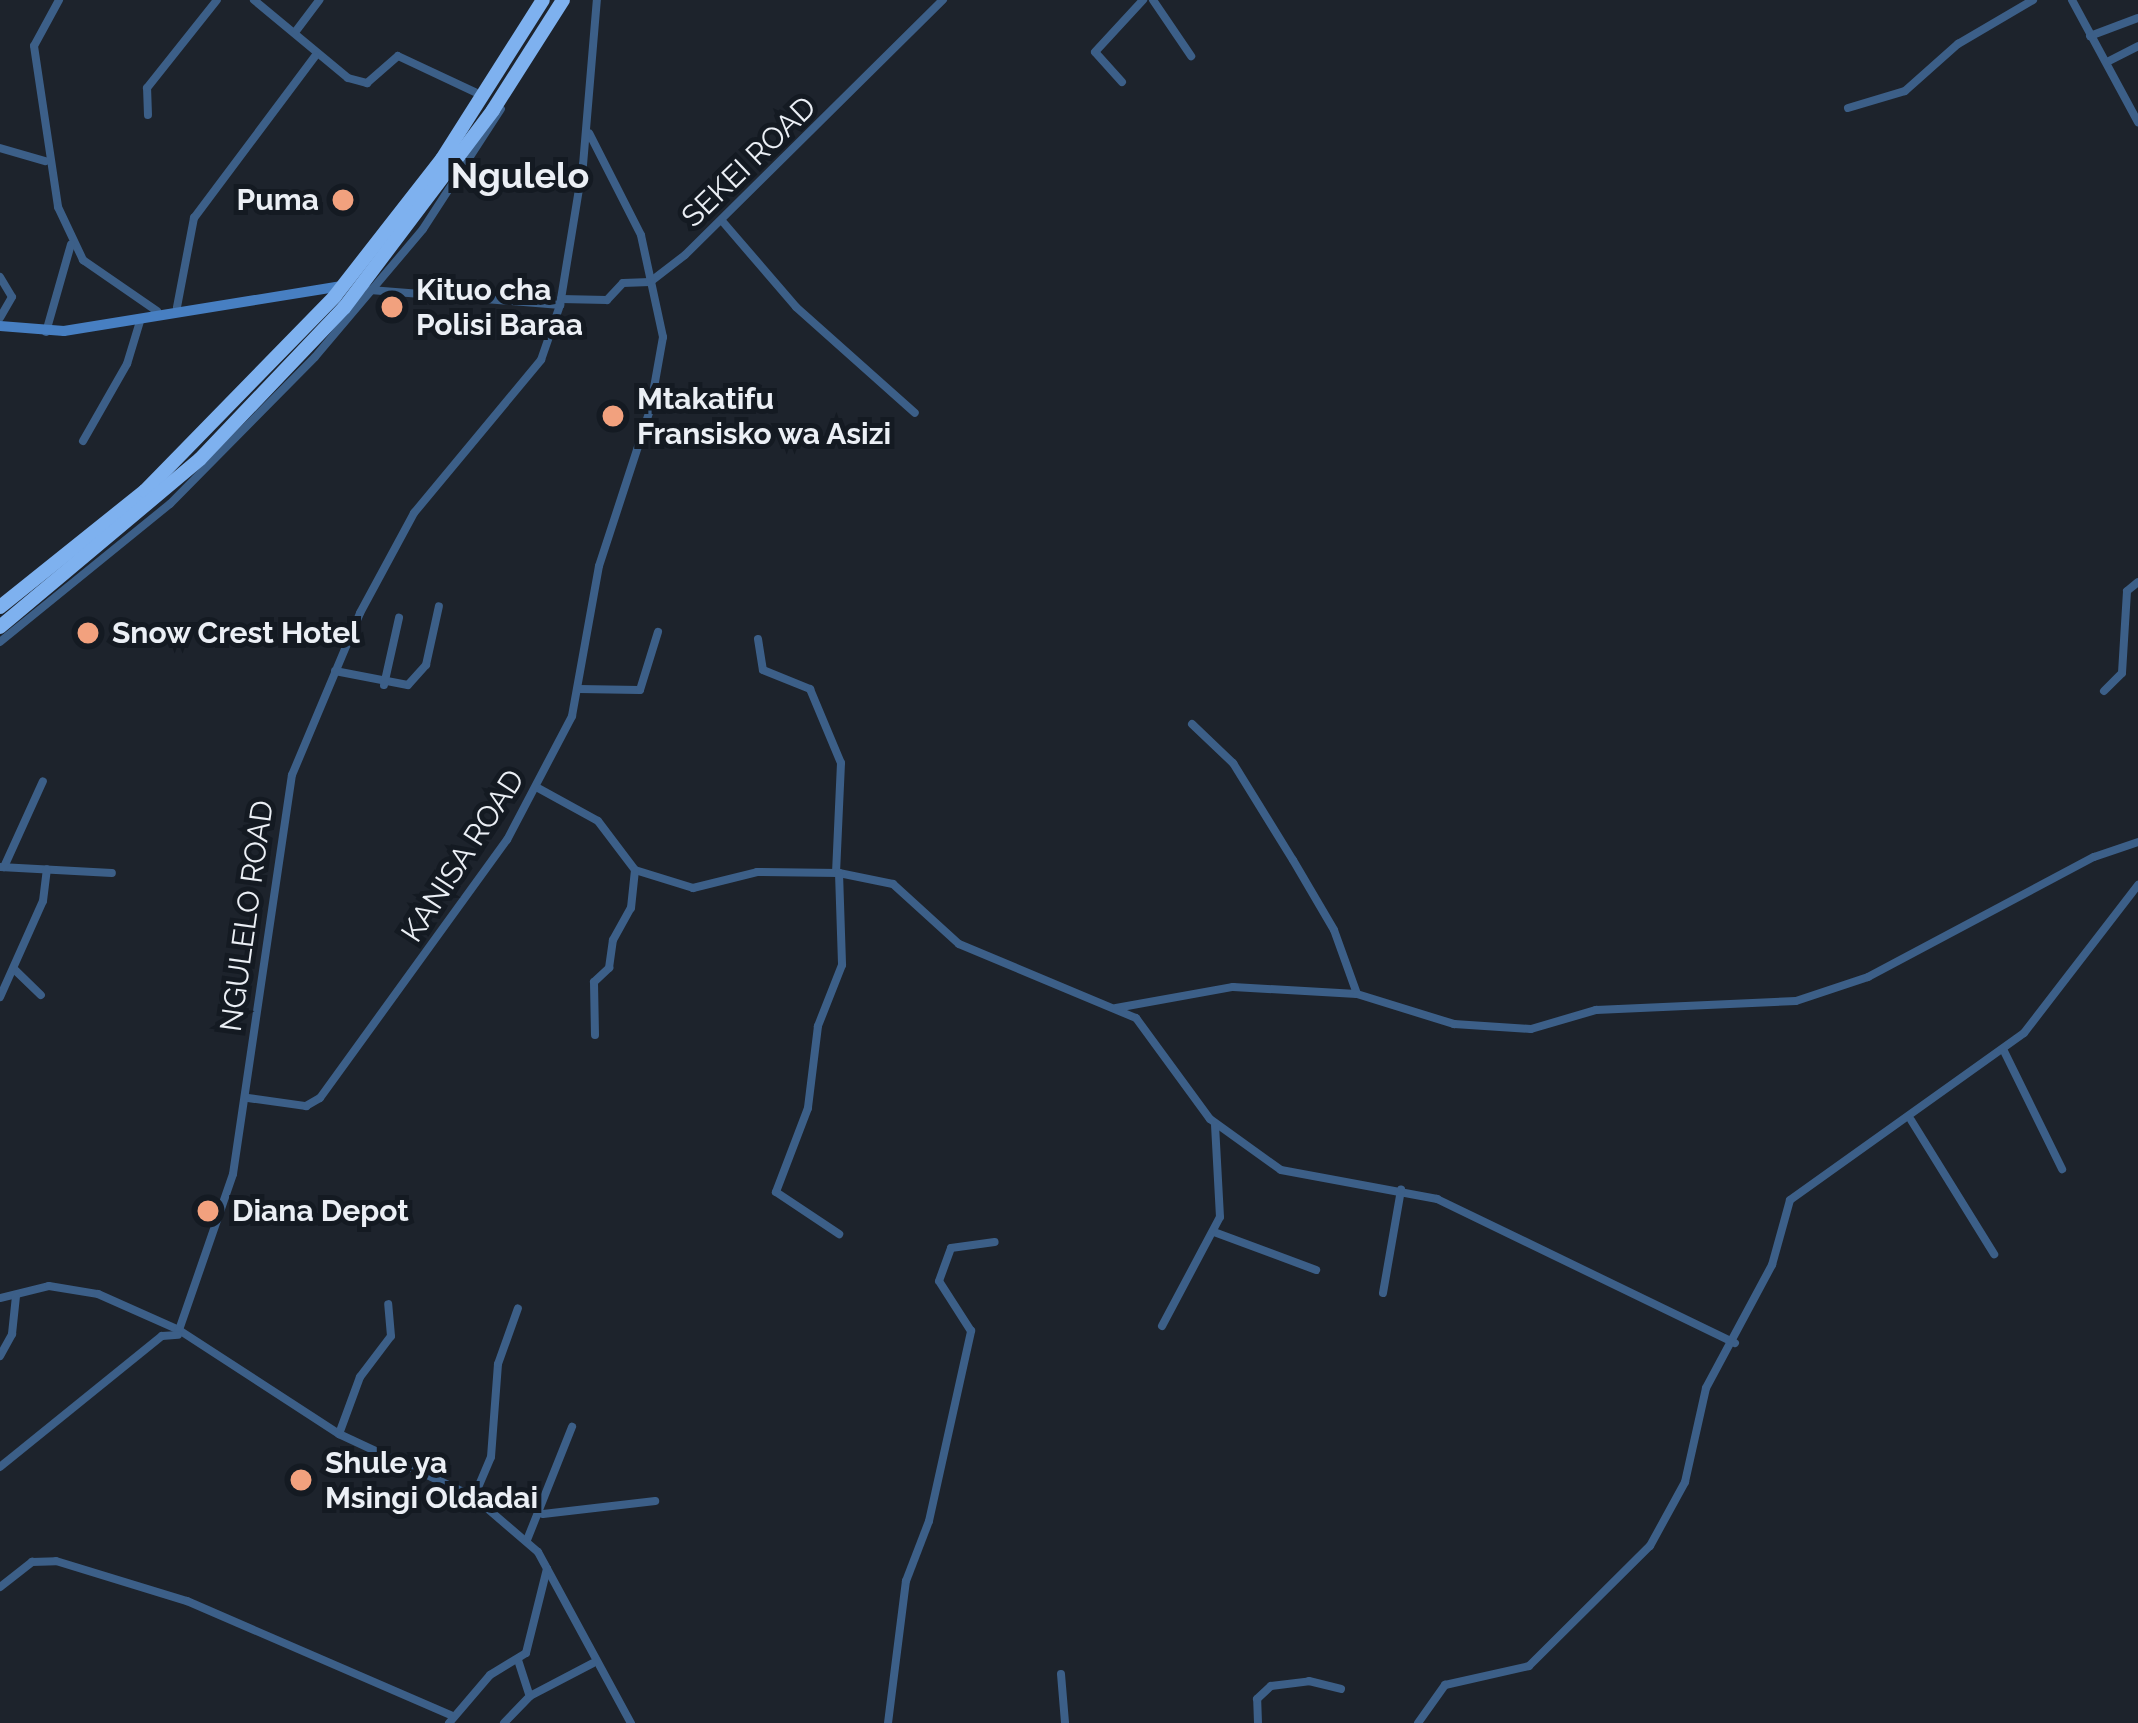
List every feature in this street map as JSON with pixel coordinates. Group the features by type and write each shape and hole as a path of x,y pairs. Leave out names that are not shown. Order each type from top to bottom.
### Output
{"highway":[{"path":"0,607 145,491 343,286 442,159 543,0"},
{"path":"0,627 200,459 367,289 526,60 562,0"}],"street":[{"path":"58,0 34,46 45,161 72,243 90,266 157,310"},
{"path":"148,115 148,88 218,0"},
{"path":"254,0 296,31 315,56 363,83 388,58 404,57 475,92"},
{"path":"296,31 319,0"},
{"name":"SEKEI ROAD","path":"367,289 605,301 623,283 656,277 723,222 943,0"},
{"path":"1122,82 1095,52 1143,0"},
{"path":"1153,0 1191,56"},
{"path":"1848,108 1905,91 1958,44 2032,0"},
{"path":"2072,0 2138,122"},
{"name":"NGULELO ROAD","path":"182,1334 232,1174 248,1098 284,802 335,671 415,513 542,360 560,302 589,131 593,2"},
{"path":"2090,36 2138,18"},
{"path":"2107,62 2138,46"},
{"path":"177,307 194,218 315,56"},
{"name":"KANISA ROAD","path":"248,1098 306,1106 320,1098 392,1008 538,788 579,689 599,566 659,374 656,277 589,131"},
{"path":"0,148 45,161"},
{"path":"723,222 796,307 915,413"},
{"path":"46,332 72,243"},
{"path":"0,278 12,295 0,322 46,332 157,310 343,286"},
{"path":"0,642 184,490 367,289"},
{"path":"83,441 127,364 142,315"},
{"path":"2104,691 2122,673 2130,634 2127,591 2138,582"},
{"path":"335,671 403,688 422,672 440,606"},
{"path":"384,685 399,617"},
{"path":"579,689 640,690 658,632"},
{"path":"758,639 763,670 810,689 842,763 838,873 842,965 818,1026 808,1108 776,1192 839,1234"},
{"path":"1192,724 1233,763 1293,860 1334,930 1358,994"},
{"path":"43,782 2,867 112,874"},
{"path":"538,788 598,821 635,870 701,888 751,872 838,873 892,884 958,944 1116,1008 1144,1027 1215,1124 1286,1172 1401,1190 1445,1203 1735,1343"},
{"path":"1116,1008 1191,988 1358,994 1485,1029 1563,1026 1603,1010 1796,1001 1868,977 2094,857 2138,842"},
{"path":"0,997 43,901 47,869"},
{"path":"595,1035 594,982 609,968 613,940 632,908 635,870"},
{"path":"1418,1723 1445,1685 1529,1666 1650,1546 1685,1482 1706,1388 1735,1343 1774,1261 1790,1200 1911,1120 2040,1017 2138,885"},
{"path":"15,970 41,995"},
{"path":"2003,1049 2062,1169"},
{"path":"1911,1120 1994,1254"},
{"path":"1162,1326 1214,1232 1215,1124"},
{"path":"1384,1293 1401,1190"},
{"path":"1214,1232 1316,1270"},
{"path":"888,1723 906,1582 929,1521 970,1331 939,1281 951,1248 995,1242"},
{"path":"0,1298 49,1286 83,1289 182,1334 339,1434 474,1497 527,1540 548,1569 593,1663 631,1723"},
{"path":"0,1357 16,1296"},
{"path":"339,1434 360,1377 391,1336 388,1304"},
{"path":"474,1497 491,1457 498,1364 518,1308"},
{"path":"0,1467 162,1336 182,1334"},
{"path":"527,1540 543,1514 572,1427"},
{"path":"543,1514 655,1501"},
{"path":"0,1587 32,1562 56,1561 187,1601 450,1719 490,1675 518,1660 535,1634 548,1569"},
{"path":"518,1660 530,1696"},
{"path":"504,1723 530,1696 593,1663"},
{"path":"1061,1674 1065,1723"},
{"path":"1258,1723 1257,1699 1271,1686 1309,1681 1341,1689"}],"place":[{"name":"Puma","path":"343,200"},
{"name":"Kituo cha Polisi Baraa","path":"392,307"},
{"name":"Mtakatifu Fransisko wa Asizi","path":"613,416"},
{"name":"Snow Crest Hotel","path":"88,633"},
{"name":"Diana Depot","path":"208,1211"},
{"name":"Shule ya Msingi Oldadai","path":"301,1480"}],"district":[{"name":"Ngulelo","path":"520,176"}]}
